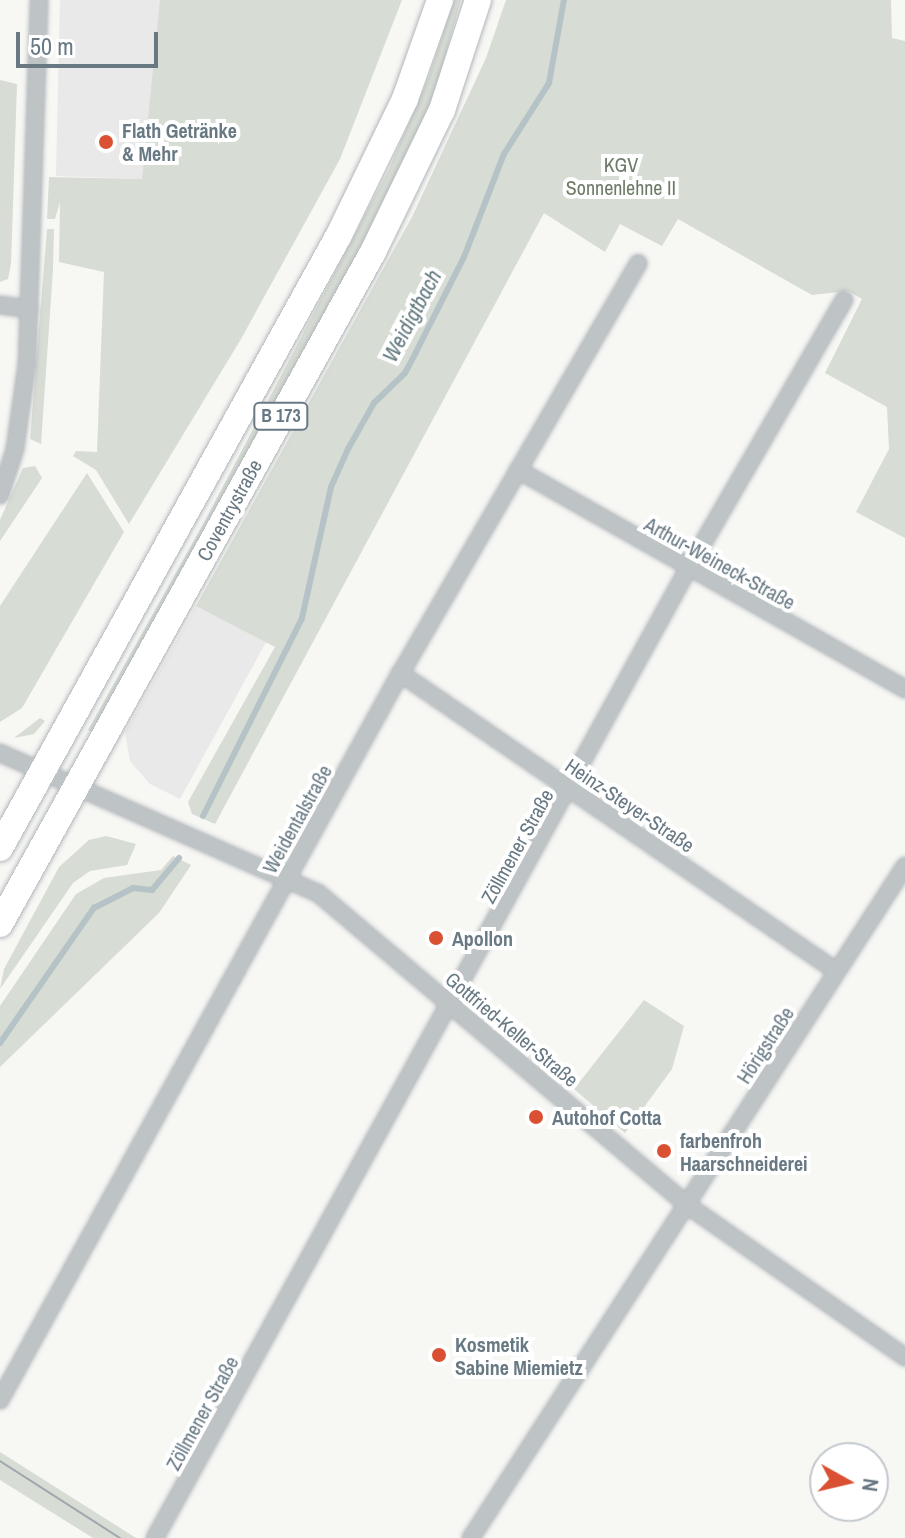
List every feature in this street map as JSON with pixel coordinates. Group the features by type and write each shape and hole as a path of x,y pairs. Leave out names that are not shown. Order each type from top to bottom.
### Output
{"main road":[{"name":"Coventrystraße","path":"0,848 367,182 405,99 440,0"},
{"name":"Coventrystraße","path":"0,924 380,239 442,110 478,0"}],"street":[{"path":"0,495 15,449 30,309 39,0"},
{"name":"Weidentalstraße","path":"0,1400 400,673 638,263"},
{"name":"Zöllmener Straße","path":"155,1538 571,789 688,569 844,300"},
{"path":"0,305 30,309"},
{"name":"Arthur-Weineck-Straße","path":"518,470 688,569 905,689"},
{"name":"Heinz-Steyer-Straße","path":"400,673 836,971"},
{"name":"Gottfried-Keller-Straße","path":"0,753 288,876 318,893 687,1205 905,1357"},
{"name":"Hörigstraße","path":"471,1538 905,866"}],"shaded area":[{"path":"60,0 161,0 143,179 56,176"},
{"path":"196,606 266,642 180,799 150,784 130,761 125,732"}],"green space":[{"path":"160,0 402,0 340,159 241,339 129,524 96,470 73,456 76,451 97,452 104,272 59,262 60,202 55,219 47,219 49,177 142,179"},
{"path":"454,0 461,0 434,96 398,182 95,734 88,730 206,519 389,169 429,76"},
{"name":"KGV Sonnenlehne II","path":"506,0 891,0 892,38 905,41 905,538 856,512 889,449 887,407 825,373 862,299 848,291 812,295 678,219 662,246 620,224 605,252 544,213 215,824 192,814 188,802 275,647 196,606 412,217 486,58"},
{"path":"0,80 17,84 11,264 8,279 0,282"},
{"path":"47,229 54,229 53,269 41,444 30,439"},
{"path":"35,466 42,478 0,541 0,520 23,468"},
{"path":"87,473 124,532 22,708 0,722 0,606"},
{"path":"40,718 45,721 34,734 14,738"},
{"path":"106,836 136,844 127,865 90,871 73,883 0,989 4,969 59,867 89,840"},
{"path":"173,856 191,865 159,913 0,1067 0,1006 76,894 104,878 161,870"},
{"path":"644,1000 684,1026 672,1069 625,1133 574,1089"},
{"path":"0,1452 136,1538 93,1538 0,1480"}],"waterway":[{"name":"Weidigtbach","path":"203,816 302,618 331,487 348,449 374,403 405,373 464,257 504,154 549,83 564,0"},
{"name":"Weidigtbach","path":"0,1043 94,908 133,888 152,890 179,858"}],"tram line":[{"path":"0,1461 120,1538"}],"place":[{"name":"Flath Getränke & Mehr","path":"106,142"},
{"name":"Apollon","path":"436,938"},
{"name":"Autohof Cotta","path":"536,1117"},
{"name":"farbenfroh Haarschneiderei","path":"664,1151"},
{"name":"Kosmetik Sabine Miemietz","path":"439,1355"}]}
